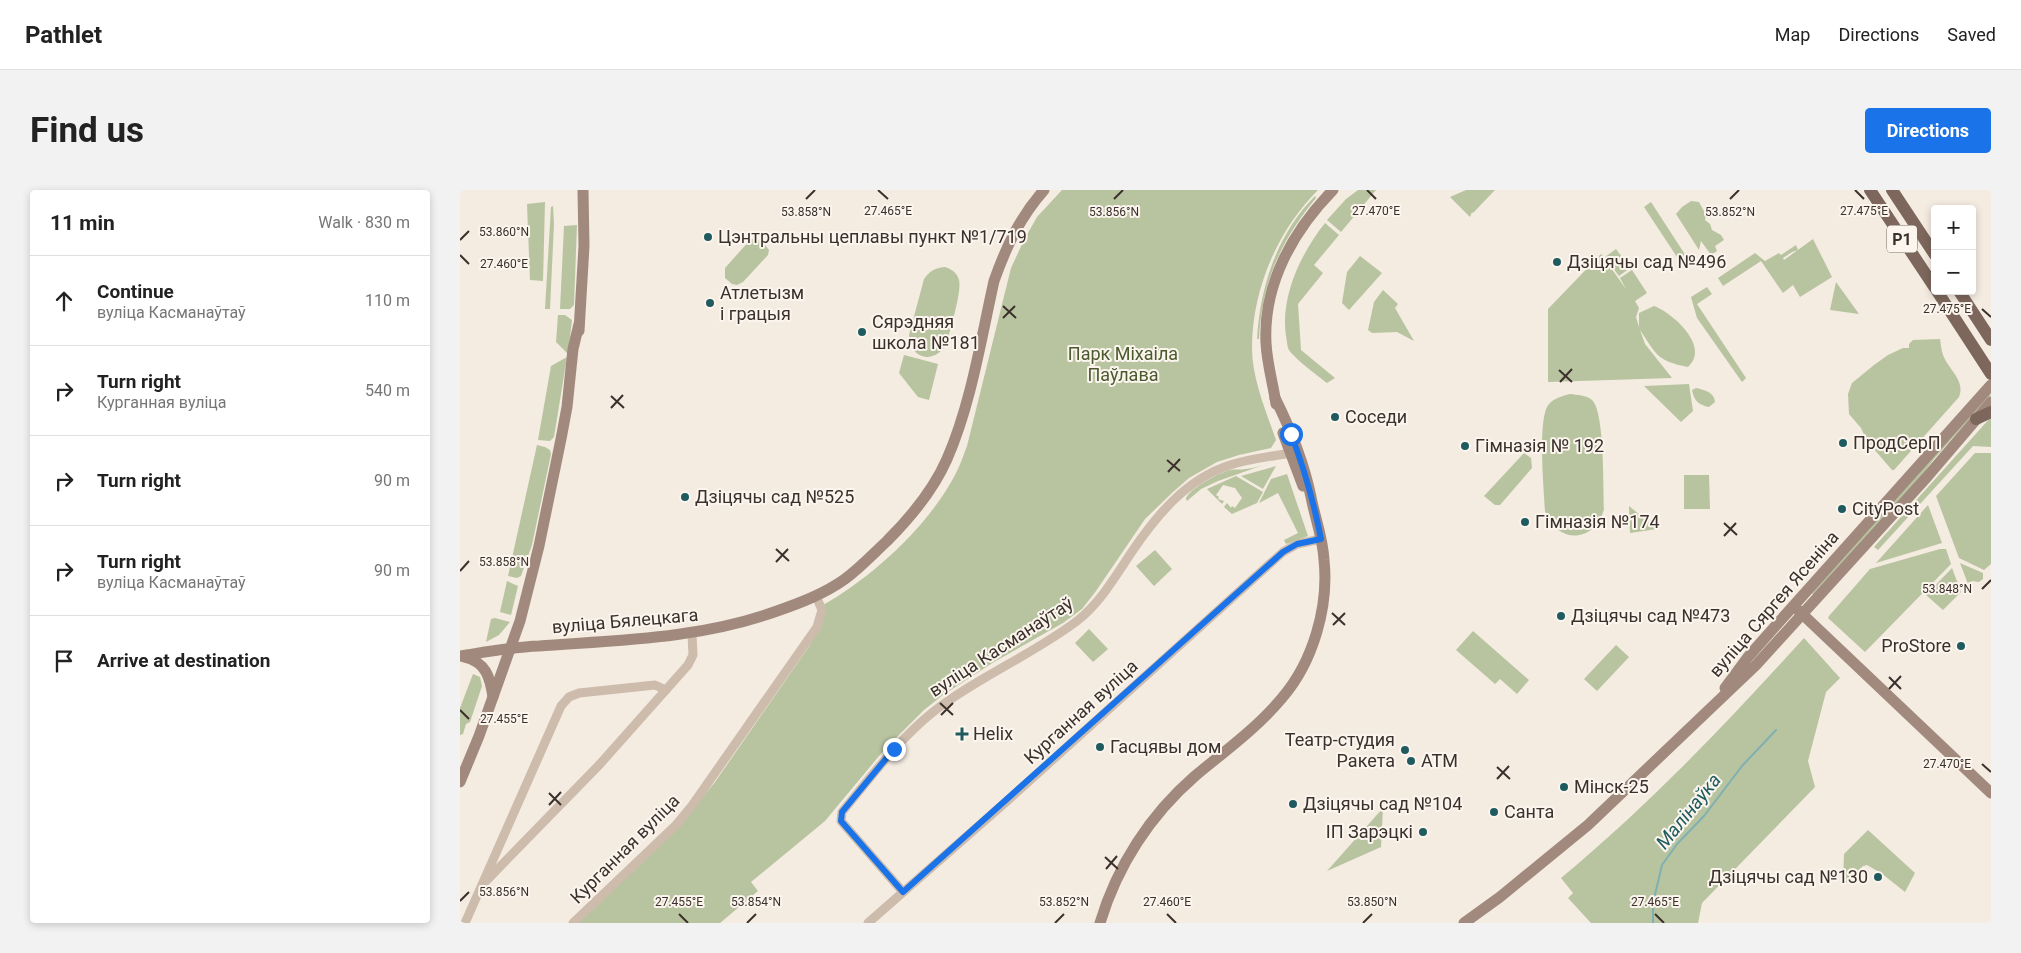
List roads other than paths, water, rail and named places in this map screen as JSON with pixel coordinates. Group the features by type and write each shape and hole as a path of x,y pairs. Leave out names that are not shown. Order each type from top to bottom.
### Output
{"main road":[{"path":"460,782 511,648 530,586 576,366 584,225 583,190"},
{"name":"вуліца Бялецкага","path":"460,656 511,648 643,640 692,634 758,618 816,596 845,578 870,558 912,514 937,479 963,415 994,281 1002,259 1020,221 1044,190"},
{"path":"1100,923 1104,908 1138,839 1194,777 1250,731 1284,697 1303,667 1314,639 1323,599 1325,577 1321,539 1311,498 1302,484 1294,453 1278,416 1270,380 1266,343 1267,314 1275,282 1288,249 1313,210 1333,190"},
{"name":"Р1","path":"1870,190 1931,282"},
{"name":"Р1","path":"1892,190 1932,250"},
{"path":"1940,295 1991,374"},
{"path":"1962,295 1991,340"},
{"name":"вуліца Сяргея Ясеніна","path":"1706,714 1748,657 1991,385"},
{"name":"вуліца Сяргея Ясеніна","path":"1464,923 1507,892 1588,825 1756,665 1927,477 1991,402"},
{"path":"1976,419 1991,412"},
{"path":"1794,605 1991,793"},
{"path":"460,656 473,660 486,670 493,698"}],"street":[{"name":"вуліца Касманаўтаў","path":"903,892 841,821 842,812 905,737 933,712 958,694 1025,655 1078,620 1105,592 1150,524 1184,491 1200,479 1224,467 1294,453"},
{"name":"Курганная вуліца","path":"868,923 1283,552 1297,544 1321,539"},
{"name":"Курганная вуліца","path":"573,923 676,825 691,807 817,627 822,610 816,596"},
{"path":"482,885 600,764 666,690 690,660 693,644 692,634"},
{"path":"465,923 561,706 569,697 579,693 656,685 666,690"}],"waterway":[{"name":"Малінаўка","path":"1653,923 1653,903 1662,865 1677,844 1704,816 1742,766 1776,730"}],"place":[{"name":"Цэнтральны цеплавы пункт №1/719","path":"708,237"},
{"name":"Дзіцячы сад №496","path":"1557,262"},
{"name":"Атлетызм і грацыя","path":"710,303"},
{"name":"Сярэдняя школа №181","path":"862,332"},
{"name":"Соседи","path":"1335,417"},
{"name":"ПродСерП","path":"1843,443"},
{"name":"Гімназія № 192","path":"1465,446"},
{"name":"Дзіцячы сад №525","path":"685,497"},
{"name":"CityPost","path":"1842,509"},
{"name":"Гімназія №174","path":"1525,522"},
{"name":"Дзіцячы сад №473","path":"1561,616"},
{"name":"ProStore","path":"1961,646"},
{"name":"Helix","path":"962,734"},
{"name":"Гасцявы дом","path":"1100,747"},
{"name":"Театр-студия Ракета","path":"1405,750"},
{"name":"АТМ","path":"1411,761"},
{"name":"Мінск-25","path":"1564,787"},
{"name":"Дзіцячы сад №104","path":"1293,804"},
{"name":"Санта","path":"1494,812"},
{"name":"ІП Зарэцкі","path":"1423,832"},
{"name":"Дзіцячы сад №130","path":"1878,877"}],"park label":[{"name":"Парк Міхаіла Паўлава","path":"1123,364"}]}
